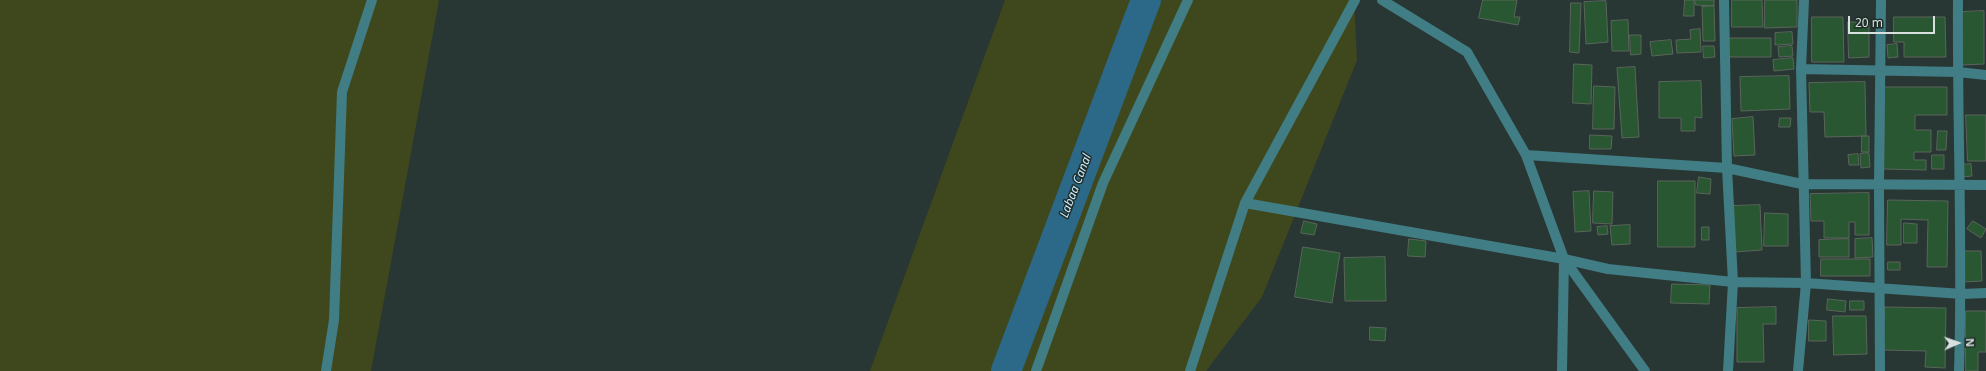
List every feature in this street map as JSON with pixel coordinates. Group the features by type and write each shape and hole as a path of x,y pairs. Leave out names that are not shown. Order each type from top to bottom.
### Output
{"street":[{"path":"326,371 334,320 342,92 372,0"},
{"path":"1036,371 1103,184 1188,0"},
{"path":"1190,371 1245,203 1355,0"},
{"path":"1382,0 1467,52 1526,155 1564,259 1645,371"},
{"path":"1724,0 1727,168 1733,282 1728,371"},
{"path":"1798,371 1806,283 1802,184 1801,69 1804,0"},
{"path":"1880,371 1879,185 1881,0"},
{"path":"1958,0 1959,185 1962,294 1959,371"},
{"path":"1801,69 1958,72 1986,75"},
{"path":"1526,155 1727,168 1802,184 1986,185"},
{"path":"1245,203 1564,259 1608,269 1733,282 1806,283 1962,294 1986,293"},
{"path":"1562,371 1564,259"}],"green space":[{"path":"0,0 439,0 371,371 0,371"},
{"path":"1005,0 1354,0 1357,60 1262,297 1206,371 870,371"}],"building":[{"path":"1483,0 1517,0 1514,17 1520,17 1518,25 1479,18"},
{"path":"1685,0 1694,0 1694,16 1684,16"},
{"path":"1695,0 1714,0 1714,6 1696,5"},
{"path":"1732,0 1762,0 1763,27 1732,27"},
{"path":"1765,0 1797,0 1797,27 1765,28"},
{"path":"1606,1 1608,42 1586,44 1584,2"},
{"path":"1571,3 1581,3 1579,53 1570,52"},
{"path":"1714,6 1715,41 1703,41 1702,7"},
{"path":"1984,11 1984,64 1962,65 1962,12"},
{"path":"1812,17 1843,17 1844,62 1812,62"},
{"path":"1894,17 1945,17 1946,57 1904,57 1904,42 1894,42"},
{"path":"1628,20 1629,51 1612,51 1611,21"},
{"path":"1848,22 1869,22 1869,57 1849,58"},
{"path":"1700,29 1701,52 1677,53 1676,40 1691,39 1690,30"},
{"path":"1792,32 1793,44 1775,45 1775,33"},
{"path":"1630,35 1641,35 1641,54 1631,55"},
{"path":"1729,38 1771,38 1771,57 1729,57"},
{"path":"1671,40 1673,54 1652,56 1650,42"},
{"path":"1897,44 1898,57 1888,58 1887,45"},
{"path":"1703,46 1714,46 1715,57 1704,58"},
{"path":"1792,46 1793,56 1779,57 1778,47"},
{"path":"1793,58 1794,69 1774,71 1773,60"},
{"path":"1574,64 1592,65 1591,104 1573,103"},
{"path":"1635,67 1639,137 1622,138 1617,68"},
{"path":"1789,76 1790,109 1741,111 1740,77"},
{"path":"1701,81 1702,118 1695,117 1695,131 1681,131 1681,118 1659,118 1659,82"},
{"path":"1865,82 1866,136 1825,137 1824,112 1810,112 1809,83"},
{"path":"1594,86 1615,87 1614,129 1593,129"},
{"path":"1885,87 1947,87 1947,115 1915,115 1915,130 1931,130 1931,152 1914,152 1914,160 1926,160 1926,170 1884,169"},
{"path":"1966,115 1986,115 1986,161 1968,161"},
{"path":"1753,117 1755,155 1734,156 1732,119"},
{"path":"1780,118 1791,118 1790,127 1779,127"},
{"path":"1938,131 1947,131 1946,150 1937,150"},
{"path":"1590,135 1612,136 1611,149 1590,149"},
{"path":"1862,136 1869,136 1869,152 1862,152"},
{"path":"1869,153 1870,167 1861,168 1860,154"},
{"path":"1858,154 1859,165 1849,165 1848,155"},
{"path":"1932,155 1944,155 1944,169 1932,169"},
{"path":"1971,164 1972,176 1962,177 1961,165"},
{"path":"1699,177 1711,179 1710,194 1697,193"},
{"path":"1658,181 1695,181 1695,247 1658,247"},
{"path":"1589,191 1591,231 1575,232 1573,192"},
{"path":"1594,191 1613,192 1612,224 1593,223"},
{"path":"1869,193 1869,235 1855,235 1855,222 1849,222 1849,238 1824,238 1824,221 1811,221 1810,194"},
{"path":"1888,200 1948,201 1947,267 1927,267 1928,220 1901,219 1901,245 1887,245"},
{"path":"1760,205 1762,250 1734,252 1732,206"},
{"path":"1765,213 1788,214 1788,246 1764,246"},
{"path":"1304,221 1317,224 1314,235 1301,233"},
{"path":"1973,221 1986,229 1981,238 1967,229"},
{"path":"1904,223 1917,224 1917,243 1904,243"},
{"path":"1630,225 1630,244 1612,245 1610,226"},
{"path":"1607,226 1608,234 1598,235 1597,227"},
{"path":"1702,227 1709,227 1709,240 1702,240"},
{"path":"1872,238 1873,257 1855,258 1855,239"},
{"path":"1409,239 1426,241 1425,257 1408,256"},
{"path":"1849,239 1849,257 1819,257 1819,240"},
{"path":"1303,247 1340,253 1332,303 1295,297"},
{"path":"1963,251 1981,251 1982,281 1964,282"},
{"path":"1385,257 1386,301 1345,301 1344,258"},
{"path":"1821,259 1870,259 1870,276 1821,276"},
{"path":"1888,262 1900,262 1900,270 1888,270"},
{"path":"1672,284 1710,285 1709,304 1671,303"},
{"path":"1828,299 1846,301 1845,312 1827,310"},
{"path":"1850,301 1864,301 1864,310 1850,310"},
{"path":"1776,307 1776,324 1763,324 1764,362 1737,362 1737,308"},
{"path":"1885,307 1946,308 1945,368 1925,367 1926,351 1884,350"},
{"path":"1966,311 1986,311 1986,352 1978,352 1978,371 1966,371"},
{"path":"1833,316 1866,316 1867,354 1834,355"},
{"path":"1809,320 1826,321 1826,341 1809,341"},
{"path":"1370,327 1386,328 1385,341 1370,340"}],"waterway":[{"name":"Labaa Canal","path":"1006,371 1146,0"}]}
